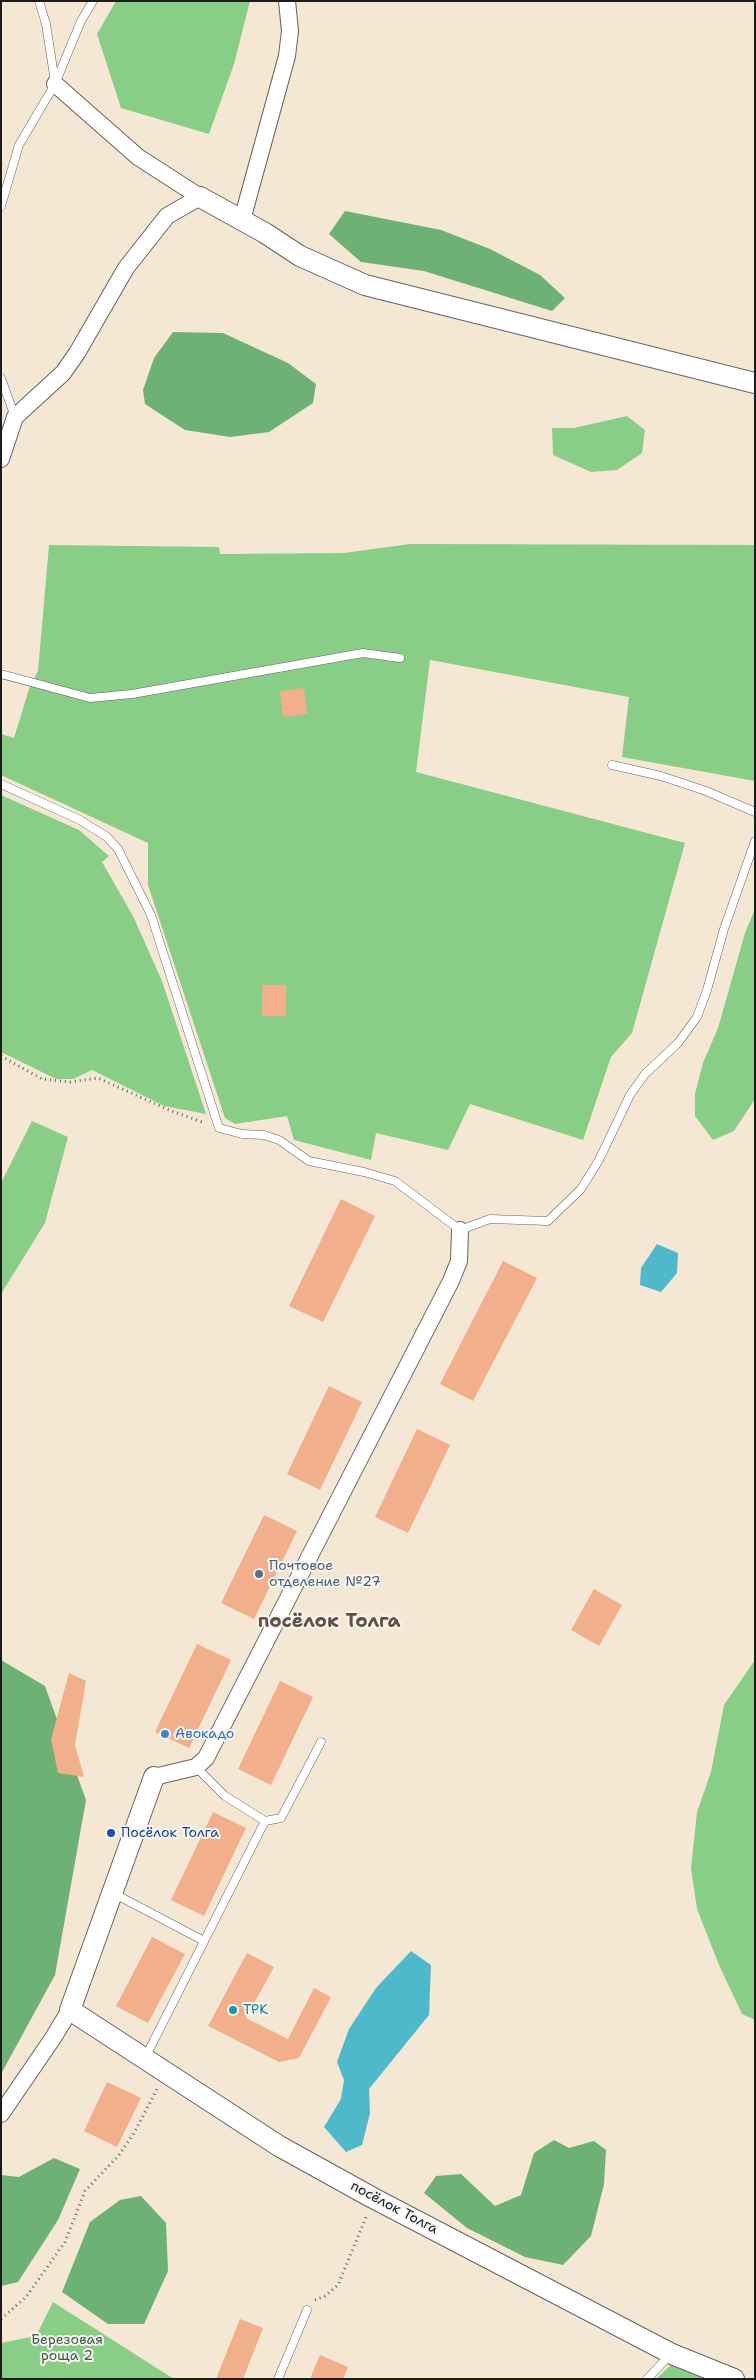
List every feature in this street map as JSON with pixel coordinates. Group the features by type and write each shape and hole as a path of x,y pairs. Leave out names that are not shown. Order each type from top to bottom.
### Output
{"street":[{"path":"242,220 286,56 290,31 287,1"},
{"path":"55,84 138,157 200,197 242,220 300,256 365,285 755,383"},
{"path":"1,459 15,417 63,373 77,353 126,268 168,216 200,197"},
{"path":"1,2114 54,2038 70,2010 154,1777 196,1767 206,1758 451,1281 459,1261 460,1230"},
{"name":"посёлок Толга","path":"70,2010 252,2130 373,2198 672,2354 734,2379"}],"lane":[{"path":"38,1 46,24 55,84"},
{"path":"1,206 19,145 55,84 81,20 93,1"},
{"path":"1,378 15,417"},
{"path":"1,674 90,698 132,694 363,653 400,658"},
{"path":"612,765 661,776 706,791 755,812"},
{"path":"1,784 80,820 107,837 118,849 151,914 218,1128 242,1134 264,1135 279,1140 309,1161 364,1172 395,1181 460,1230 490,1219 548,1221 581,1189 599,1160 630,1095 645,1074 678,1043 697,1017 724,929 755,841"},
{"path":"196,1767 225,1796 265,1821 281,1818 321,1742"},
{"path":"144,2059 265,1821"},
{"path":"112,1892 204,1941"},
{"path":"278,2379 307,2310"},
{"path":"647,2379 672,2354"}],"path":[{"path":"1,1056 42,1079 70,1082 98,1078 169,1110 218,1128"},
{"path":"1,2319 26,2297 65,2242 85,2190 124,2148 165,2073"},
{"path":"307,2310 314,2301 325,2296 338,2285 373,2198"}],"green space":[{"path":"116,1 250,1 234,64 209,134 121,108 97,34"},
{"path":"345,211 441,230 490,249 540,275 565,298 552,311 424,271 361,262 329,234"},
{"path":"173,332 223,333 288,363 316,384 313,403 269,432 230,437 185,430 145,404 143,390 154,358"},
{"path":"627,416 645,430 642,453 617,470 591,472 553,455 552,428 574,428"},
{"path":"410,544 755,545 755,781 622,757 629,697 430,660 416,772 685,843 632,1033 611,1057 583,1140 470,1104 448,1150 376,1133 371,1160 294,1140 287,1116 235,1124 225,1118 148,885 148,843 1,775 1,734 14,738 29,689 38,671 49,545 219,547 220,554 344,553"},
{"path":"1,795 79,830 109,856 102,862 133,916 162,981 206,1114 164,1106 92,1070 73,1079 56,1079 1,1052"},
{"path":"755,909 755,1099 734,1131 713,1140 695,1116 695,1094 703,1063 718,1028 745,933"},
{"path":"32,1121 68,1137 45,1223 1,1294 1,1183"},
{"path":"1,1660 45,1686 86,1800 55,1975 1,2074"},
{"path":"755,1660 755,2020 742,2014 719,1965 697,1909 691,1868 697,1812 711,1772 724,1705"},
{"path":"554,2140 569,2148 594,2141 606,2150 604,2184 591,2236 563,2265 525,2257 467,2228 424,2193 436,2176 461,2174 495,2206 521,2195 534,2153"},
{"path":"54,2158 80,2169 58,2220 18,2282 1,2286 1,2175 19,2177"},
{"path":"141,2196 166,2223 168,2271 144,2324 108,2324 62,2292 90,2222 120,2200"},
{"name":"Березовая роща 2","path":"53,2302 174,2379 1,2379 1,2343 36,2336"},
{"path":"672,2364 707,2379 656,2379"}],"water":[{"path":"657,1244 678,1253 677,1273 661,1292 640,1285 641,1268"},
{"path":"411,1951 431,1965 429,2015 369,2089 370,2113 362,2145 346,2152 324,2127 341,2099 344,2080 337,2062 349,2029 376,1988"}],"building":[{"path":"304,688 307,714 283,717 280,691"},
{"path":"262,985 286,985 286,1016 262,1016"},
{"path":"341,1199 375,1216 323,1322 289,1306"},
{"path":"503,1261 537,1278 473,1401 440,1384"},
{"path":"329,1386 362,1402 320,1490 287,1474"},
{"path":"417,1429 450,1445 408,1533 375,1517"},
{"path":"264,1515 297,1531 254,1619 221,1603"},
{"path":"594,1589 622,1605 599,1646 571,1630"},
{"path":"197,1644 231,1660 189,1748 155,1732"},
{"path":"69,1673 86,1681 75,1745 84,1777 58,1773 51,1739"},
{"path":"280,1681 313,1697 271,1785 238,1769"},
{"path":"213,1812 246,1828 204,1916 171,1900"},
{"path":"152,1937 185,1954 148,2023 116,2006"},
{"name":"ТРК","path":"247,1953 274,1967 246,2018 288,2039 314,1988 331,1997 299,2058 279,2062 208,2026"},
{"path":"107,2082 141,2098 117,2147 84,2131"},
{"path":"240,2319 263,2328 243,2379 216,2379"},
{"path":"320,2355 348,2367 343,2379 310,2379"}],"place":[{"name":"Почтовое отделение №27","path":"259,1574"},
{"name":"Авокадо","path":"165,1734"},
{"name":"Посёлок Толга","path":"111,1833"},
{"name":"ТРК","path":"233,2010"}],"district":[{"name":"посёлок Толга","path":"329,1622"}]}
